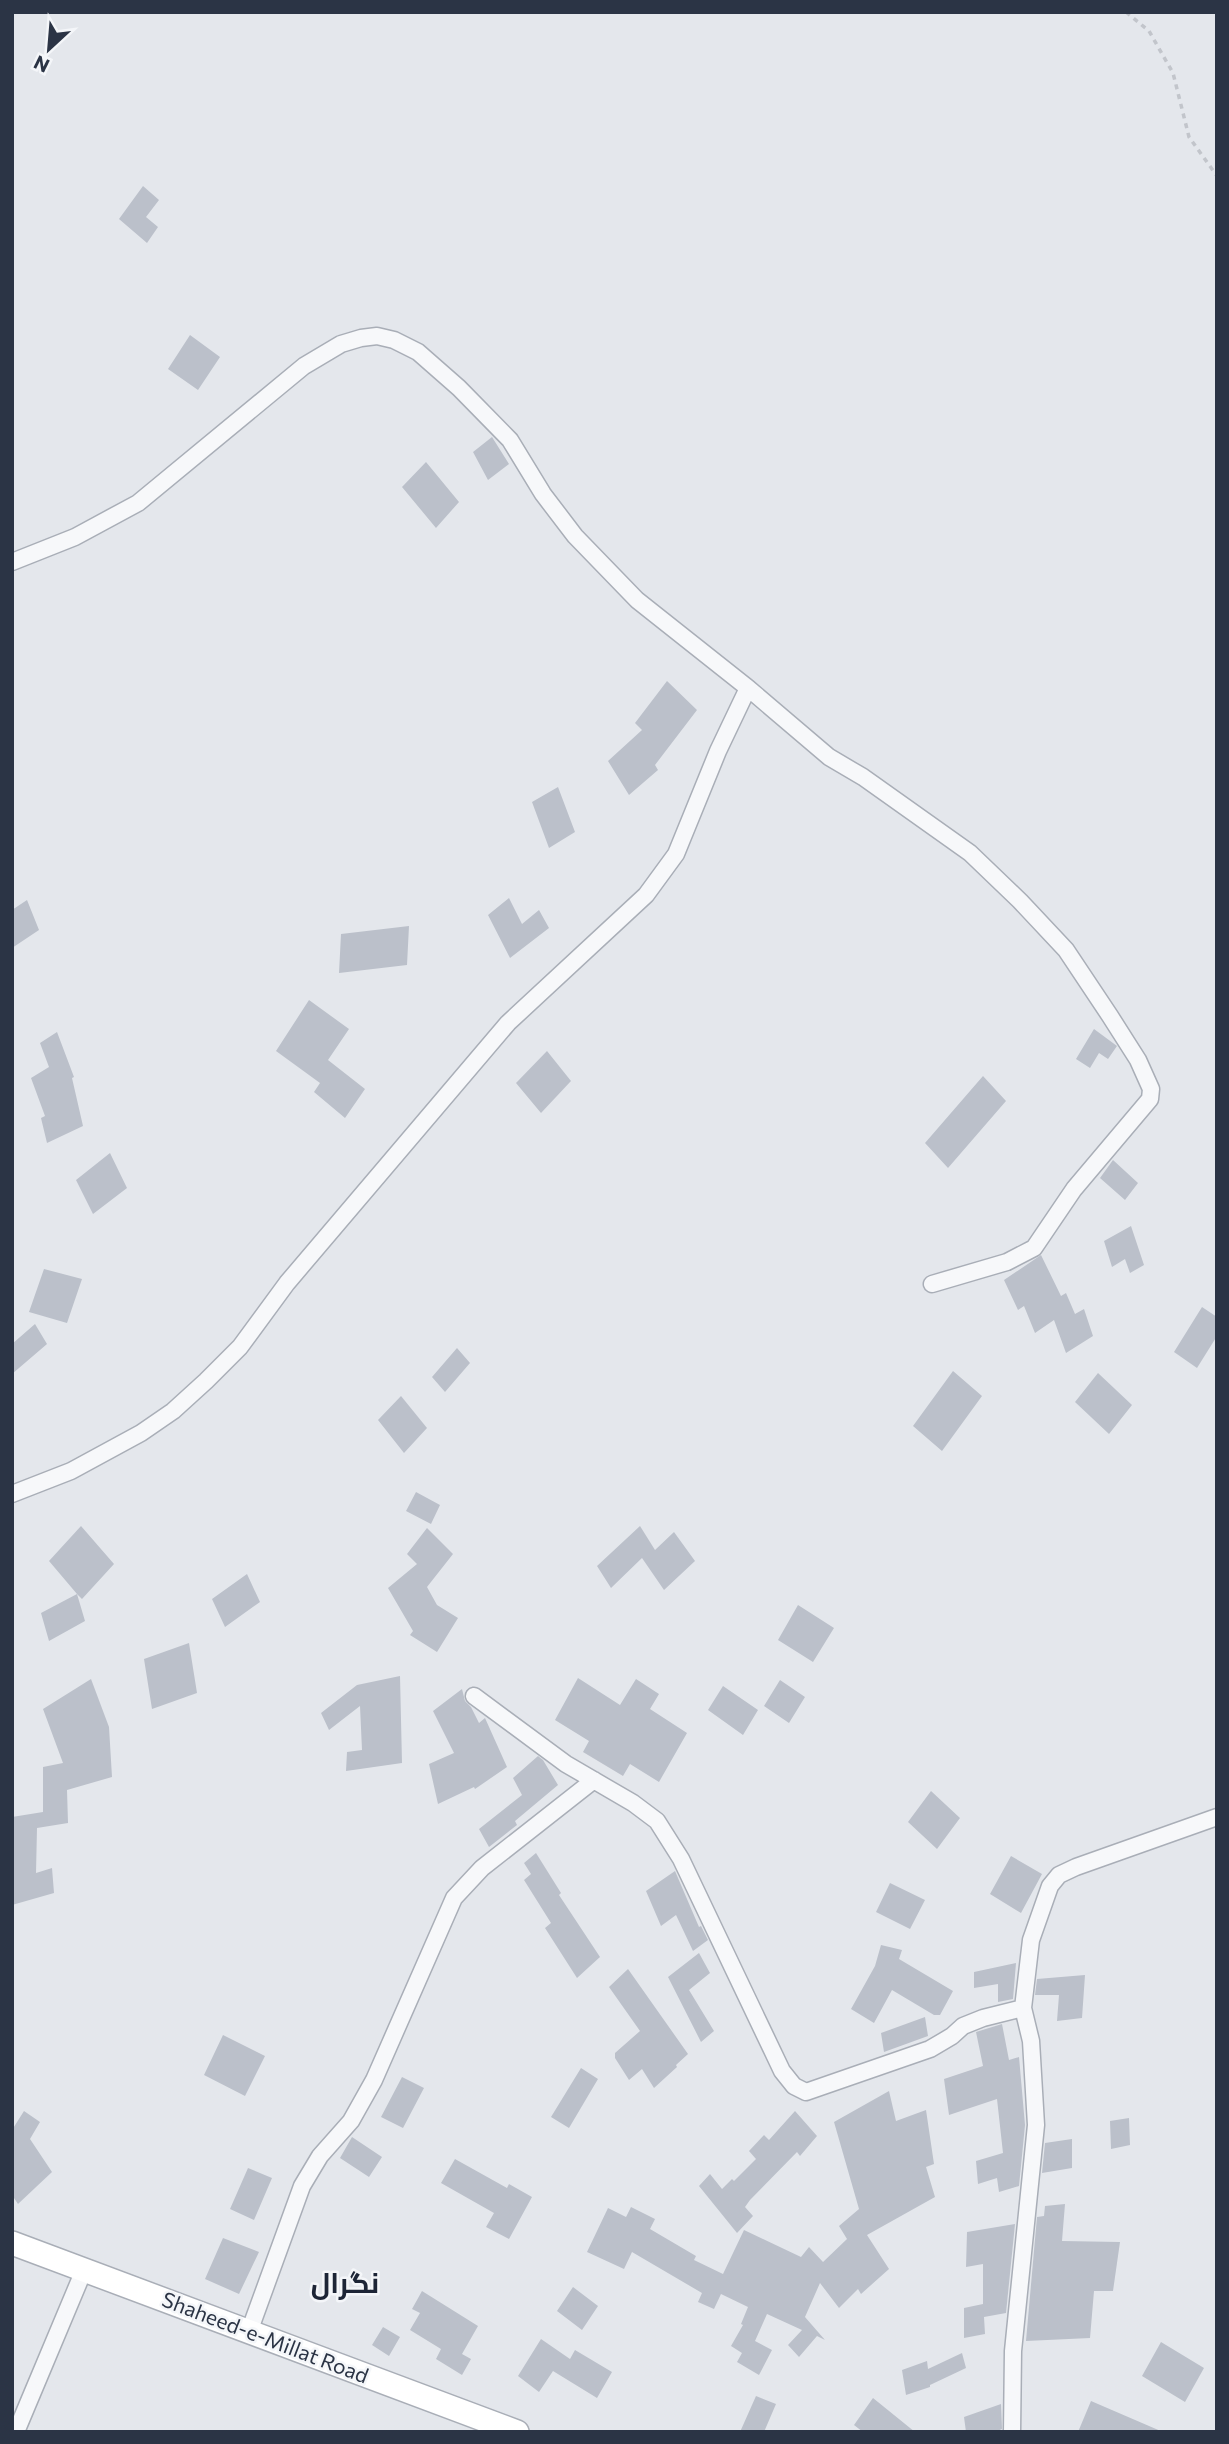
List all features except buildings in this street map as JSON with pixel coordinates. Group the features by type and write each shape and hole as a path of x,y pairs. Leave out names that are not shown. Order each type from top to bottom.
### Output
{"main road":[{"name":"Shaheed-e-Millat Road","path":"12,2243 517,2432"}],"street":[{"path":"12,562 75,537 138,503 304,366 341,344 377,336 418,352 459,388 510,440 543,495 575,537 637,600 748,688 829,757 863,777 970,853 1020,901 1066,950 1131,1049 1151,1089 1150,1099 1074,1189 1034,1248 1007,1262 932,1284"},
{"path":"12,1493 71,1471 141,1433 173,1411 240,1347 287,1283 508,1023 646,895 662,875 676,854 718,751 748,688"},
{"path":"474,1696 566,1764 633,1803 657,1821 681,1858 782,2071 794,2086 806,2092 930,2049 963,2026 983,2018 1023,2008"},
{"path":"249,2332 302,2186 320,2156 351,2121 374,2080 454,1898 482,1868 594,1780"},
{"path":"1013,2432 1013,2351 1036,2124 1031,2041 1023,2008 1031,1940 1050,1886 1059,1875 1217,1817"},
{"path":"16,2432 83,2270"}],"path":[{"path":"1126,12 1149,32 1173,73 1189,137 1217,176"}],"district":[{"name":"نگرال","path":"345,2283"}]}
